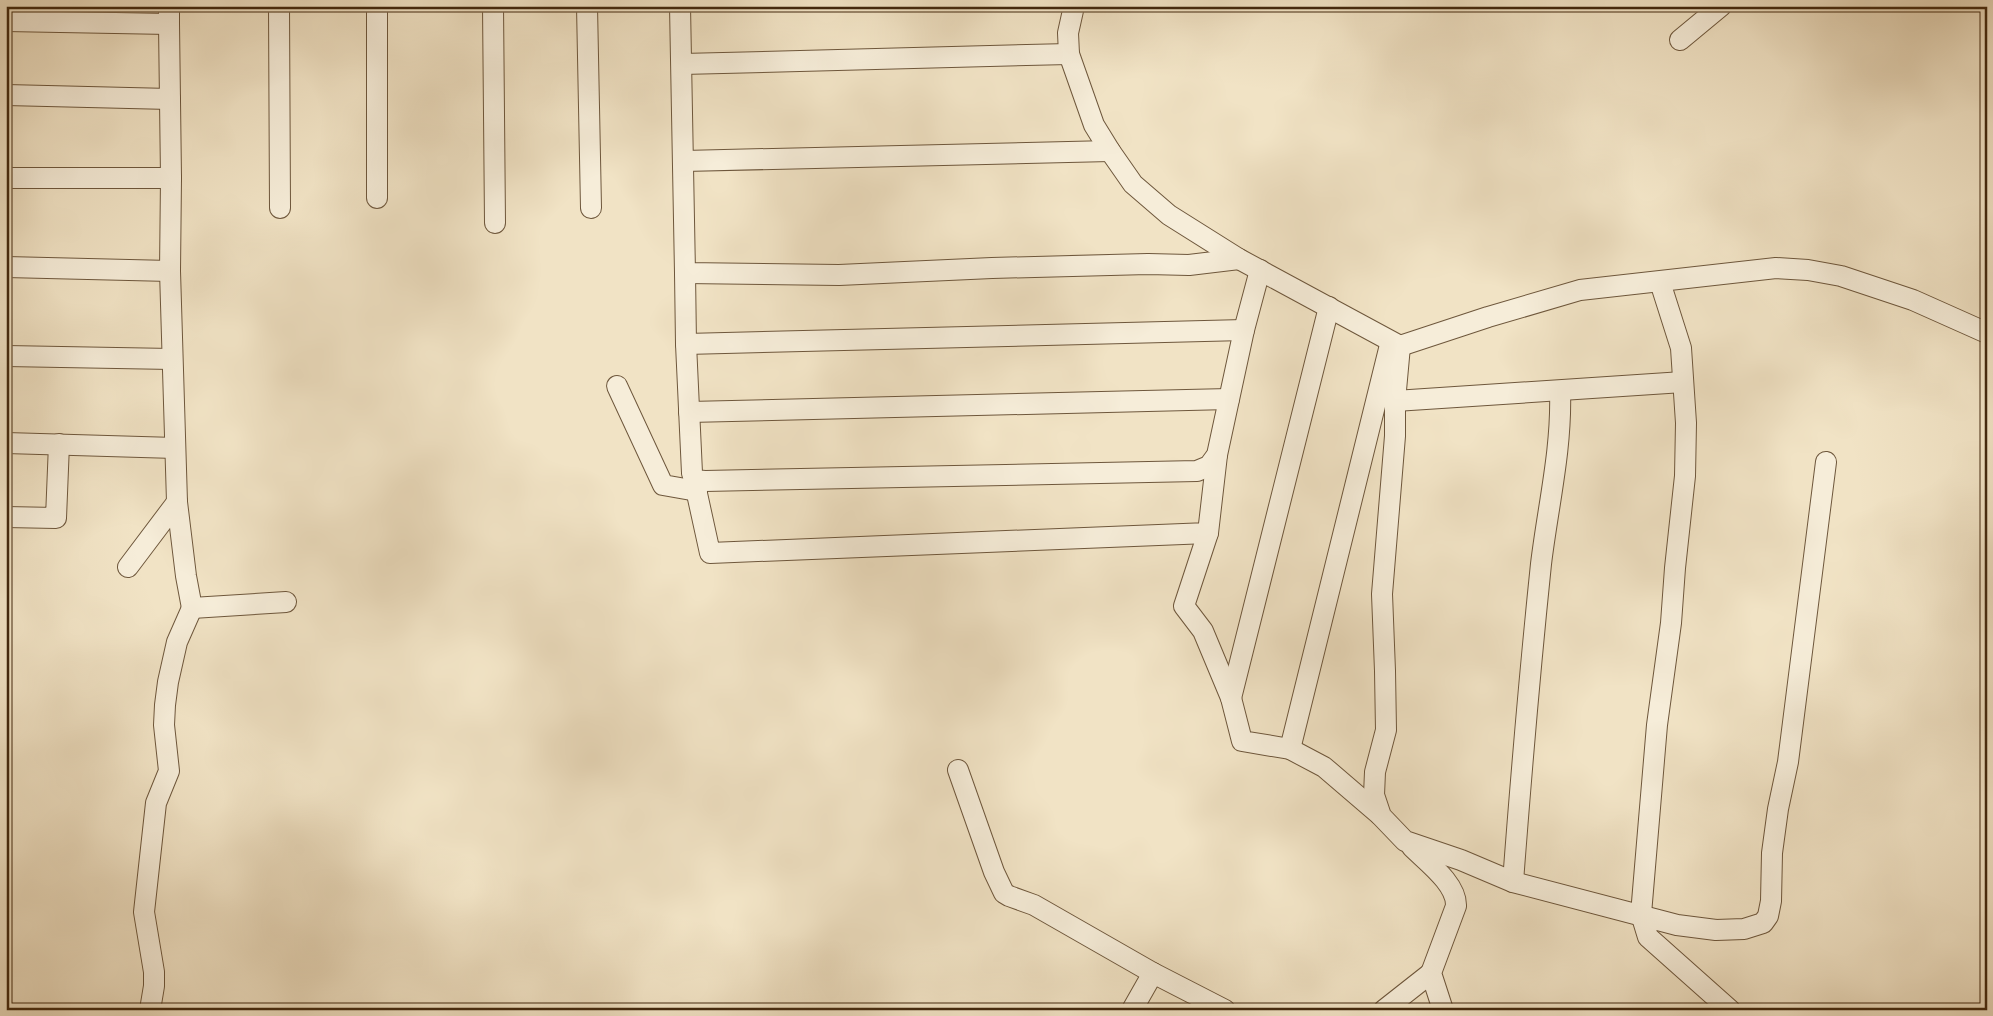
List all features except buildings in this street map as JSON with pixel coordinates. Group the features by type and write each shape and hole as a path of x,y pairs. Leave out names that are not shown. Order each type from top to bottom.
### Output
{"street":[{"path":"280,6 280,208"},
{"path":"377,6 377,198"},
{"path":"493,6 495,223"},
{"path":"587,6 591,208"},
{"path":"680,6 686,344 692,473 710,553 1208,533"},
{"path":"1074,6 1068,33 1069,54 1094,124 1133,184 1169,215 1240,258 1396,343 1562,294 1603,287 1776,268 1841,276 1913,300 1987,334"},
{"path":"1680,40 1721,6"},
{"path":"6,21 169,15 170,271 177,502 192,608 177,642 165,705 164,725 169,771 156,803 144,912 154,972 150,1010"},
{"path":"682,64 1069,54"},
{"path":"6,95 170,99"},
{"path":"684,161 1110,151"},
{"path":"6,178 171,178"},
{"path":"685,273 839,275 992,268 1148,264 1189,265 1240,258"},
{"path":"6,267 170,271"},
{"path":"1260,270 1228,399 1217,455 1208,533 1184,606 1203,632 1231,698 1242,741 1290,749 1324,767 1381,816 1450,885 1456,898 1456,906 1432,973 1384,1010"},
{"path":"1660,282 1681,348 1686,423 1685,476 1671,623 1657,724 1641,914 1648,937 1730,1010"},
{"path":"1231,698 1329,307"},
{"path":"686,344 1244,330"},
{"path":"1381,816 1374,795 1375,772 1386,730 1382,594 1395,436 1396,343"},
{"path":"1290,749 1396,343"},
{"path":"6,356 172,359"},
{"path":"1395,401 1684,382"},
{"path":"617,386 663,485 1197,471 1208,466 1217,455"},
{"path":"1513,882 1540,573 1560,434 1560,391"},
{"path":"689,412 1228,399"},
{"path":"6,443 175,448"},
{"path":"6,517 56,518 59,444"},
{"path":"1405,841 1461,860 1513,882 1600,906 1641,914 1677,924 1716,930 1755,927 1764,923 1768,916 1771,901 1772,853 1778,809 1788,762 1826,462"},
{"path":"128,567 177,502"},
{"path":"192,608 286,602"},
{"path":"958,770 999,887 1004,893 1034,905 1153,973 1226,1010"},
{"path":"1132,1010 1153,973"},
{"path":"1432,973 1443,1010"}]}
